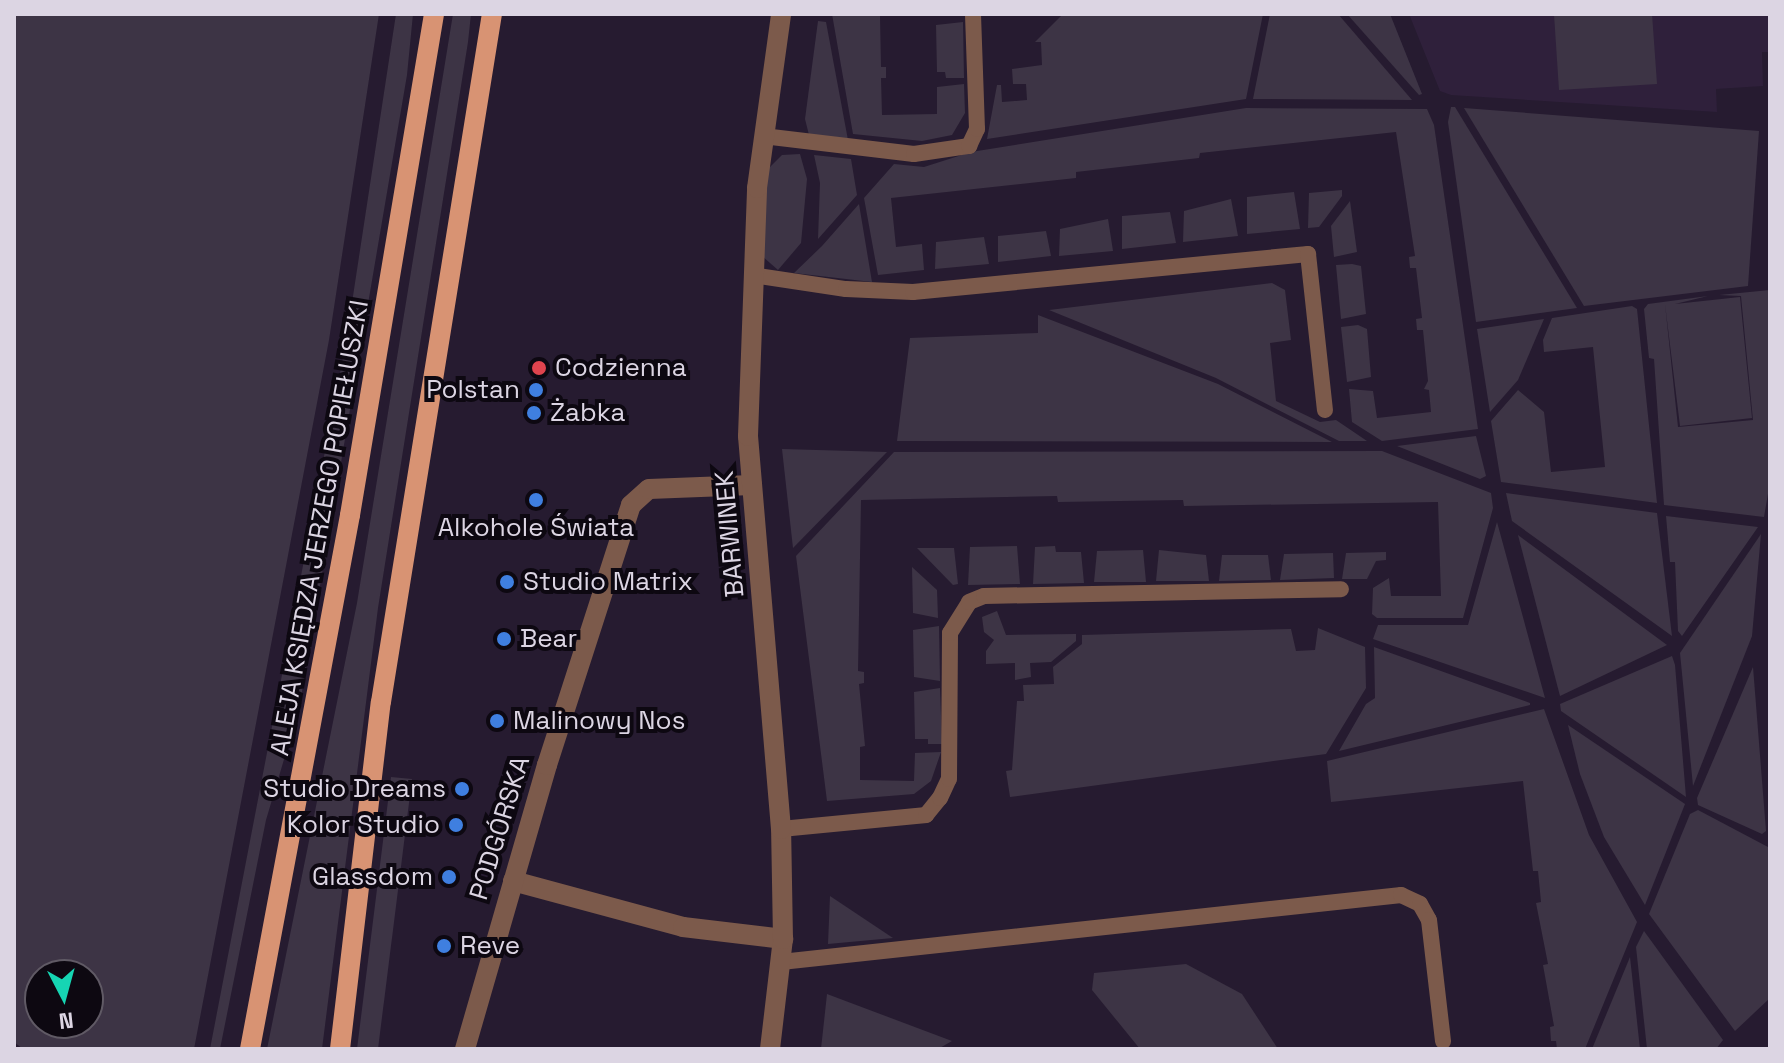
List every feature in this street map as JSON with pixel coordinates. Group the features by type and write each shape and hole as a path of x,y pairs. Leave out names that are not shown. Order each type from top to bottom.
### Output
{"main road":[{"name":"ALEJA KSIĘDZA JERZEGO POPIEŁUSZKI","path":"250,1049 339,577 434,14"},
{"path":"340,1049 381,702 492,14"}],"street":[{"name":"BARWINEK","path":"770,1049 783,939 781,829 748,436 752,275 763,136 781,14"},
{"name":"PODGÓRSKA","path":"465,1049 513,881 631,505 643,492 752,485"},
{"path":"513,881 683,927 783,939"}],"lane":[{"path":"763,136 914,154 969,146 977,129 973,14"},
{"path":"752,275 846,289 913,292 1308,254 1325,410"},
{"path":"781,829 926,815 940,798 949,779 950,633 969,602 984,596 1341,589"},
{"path":"781,962 1401,895 1426,912 1443,1041"}],"shaded area":[{"path":"14,14 379,14 329,340 194,1049 23,1049 14,1042"},
{"path":"396,14 413,14 407,75 299,709 266,820 220,1049 210,1049 346,342"},
{"path":"453,14 471,14 468,42 378,608 322,1049 267,1049 357,603"},
{"path":"832,14 885,14 880,16 881,67 886,67 886,78 881,78 882,115 937,114 937,87 964,84 965,113 952,135 922,141 853,134"},
{"path":"1063,14 1263,14 1246,99 987,139 997,85 1001,85 1002,102 1027,100 1026,84 1013,84 1012,69 1042,65 1041,42 1035,42"},
{"path":"1270,14 1338,14 1412,100 1253,99"},
{"path":"1347,14 1390,14 1422,94 1419,95"},
{"path":"1409,14 1770,14 1770,52 1762,52 1763,86 1716,89 1717,112 1451,95 1440,91"},
{"path":"1554,14 1652,14 1657,84 1559,90"},
{"path":"818,21 826,22 848,140 809,135 805,119"},
{"path":"963,22 964,78 946,78 945,72 937,72 936,25"},
{"path":"1451,107 1455,107 1577,308 1476,322 1448,122"},
{"path":"1246,108 1427,109 1434,125 1478,429 1382,441 1352,422 1349,389 1373,391 1377,418 1431,412 1429,390 1424,389 1428,381 1423,330 1417,330 1416,319 1422,318 1416,268 1410,268 1409,257 1415,256 1396,132 1200,153 1199,158 1076,172 1076,178 891,198 896,247 922,244 924,270 878,275 864,198 894,164 924,167 971,152"},
{"path":"1464,108 1759,131 1748,286 1584,306"},
{"path":"800,154 807,179 801,243 778,270 761,255 767,170 782,155"},
{"path":"814,155 851,159 857,195 818,239 820,183"},
{"path":"1342,190 1342,196 1319,227 1308,228 1309,193"},
{"path":"1294,192 1300,229 1247,234 1247,197"},
{"path":"1231,199 1238,236 1183,242 1184,211"},
{"path":"1350,201 1357,252 1334,257 1331,226"},
{"path":"859,204 872,282 794,273 822,246"},
{"path":"1170,212 1176,243 1122,249 1122,216"},
{"path":"1108,219 1113,251 1059,256 1060,229"},
{"path":"1046,231 1051,256 998,262 998,236"},
{"path":"984,237 989,264 935,269 936,242"},
{"path":"1336,265 1361,266 1366,314 1341,319"},
{"path":"1272,283 1285,290 1291,340 1270,343 1276,401 1320,422 1336,420 1367,441 1339,441 1216,378 1049,310"},
{"path":"1770,290 1770,482 1764,517 1664,505 1654,359 1649,358 1644,309 1648,304 1708,296 1675,304 1740,297 1752,418 1680,426 1665,304 1678,427 1753,420 1741,296 1719,295"},
{"path":"1632,306 1637,309 1657,503 1501,482 1491,421 1518,390 1544,412 1551,472 1605,467 1593,347 1544,352 1543,340 1552,318"},
{"path":"1038,315 1218,384 1332,442 897,441 910,338 1038,333"},
{"path":"1544,319 1518,380 1490,412 1477,329"},
{"path":"1358,325 1367,329 1371,377 1347,382 1341,327"},
{"path":"1476,436 1486,476 1480,479 1397,446"},
{"path":"782,449 887,452 793,548"},
{"path":"1382,451 1491,493 1493,508 1463,618 1377,618 1372,614 1373,588 1389,578 1391,596 1441,596 1438,502 1184,506 1183,500 1058,502 1057,496 861,500 858,671 864,672 864,683 859,684 865,746 860,747 860,780 914,781 915,753 941,752 931,781 914,794 827,801 796,556 894,452"},
{"path":"1506,493 1657,513 1672,636 1512,521"},
{"path":"1666,516 1758,527 1682,636 1678,631 1675,562 1670,562"},
{"path":"1497,522 1545,698 1373,639 1378,625 1468,625"},
{"path":"1761,534 1752,636 1693,786 1680,653"},
{"path":"1518,535 1667,645 1560,696"},
{"path":"1017,546 1020,584 968,585 970,547"},
{"path":"1055,546 1056,552 1081,552 1084,583 1033,584 1035,547"},
{"path":"917,548 954,548 958,584 953,585"},
{"path":"1143,550 1146,582 1094,582 1097,551"},
{"path":"1159,550 1206,555 1209,581 1156,581"},
{"path":"1386,552 1386,560 1376,561 1367,579 1342,579 1346,553"},
{"path":"1333,553 1334,578 1280,580 1284,554"},
{"path":"1222,555 1268,555 1271,580 1219,581"},
{"path":"912,567 937,590 938,618 913,613"},
{"path":"997,611 1006,635 1076,634 1076,641 1051,662 1030,663 1031,677 1015,680 1015,663 986,664 986,651 994,640 984,632 982,617"},
{"path":"939,626 940,681 914,677 913,630"},
{"path":"1318,628 1365,647 1366,688 1326,754 1010,797 1006,771 1012,770 1017,701 1024,701 1023,685 1054,684 1053,667 1082,644 1082,635 1291,629 1296,651 1315,650"},
{"path":"1374,647 1530,705 1339,751 1366,704 1375,698"},
{"path":"1672,656 1686,797 1561,711 1560,704"},
{"path":"1753,667 1766,831 1762,834 1698,805 1697,798"},
{"path":"940,688 942,744 928,744 928,739 915,739 914,692"},
{"path":"1544,709 1589,835 1637,922 1585,1049 1557,1049 1556,1041 1551,1041 1550,1027 1554,1026 1543,965 1548,964 1536,903 1541,902 1538,871 1533,871 1523,781 1331,802 1327,761"},
{"path":"1568,725 1685,804 1645,905 1604,837 1580,774"},
{"path":"391,777 412,779 378,1049 357,1049"},
{"path":"1698,810 1768,847 1770,998 1735,1031 1649,914 1690,814"},
{"path":"830,896 893,938 828,944"},
{"path":"1644,931 1723,1040 1716,1049 1647,1049 1636,947"},
{"path":"1630,957 1640,1049 1592,1049"},
{"path":"1186,964 1242,994 1278,1049 1140,1049 1092,990 1094,973"},
{"path":"827,994 952,1041 938,1049 821,1049"}],"place":[{"name":"Codzienna","path":"539,368"},
{"name":"Polstan","path":"536,390"},
{"name":"Żabka","path":"534,413"},
{"name":"Alkohole Świata","path":"536,500"},
{"name":"Studio Matrix","path":"507,582"},
{"name":"Bear","path":"504,639"},
{"name":"Malinowy Nos","path":"497,721"},
{"name":"Studio Dreams","path":"462,789"},
{"name":"Kolor Studio","path":"456,825"},
{"name":"Glassdom","path":"449,877"},
{"name":"Reve","path":"444,946"}]}
